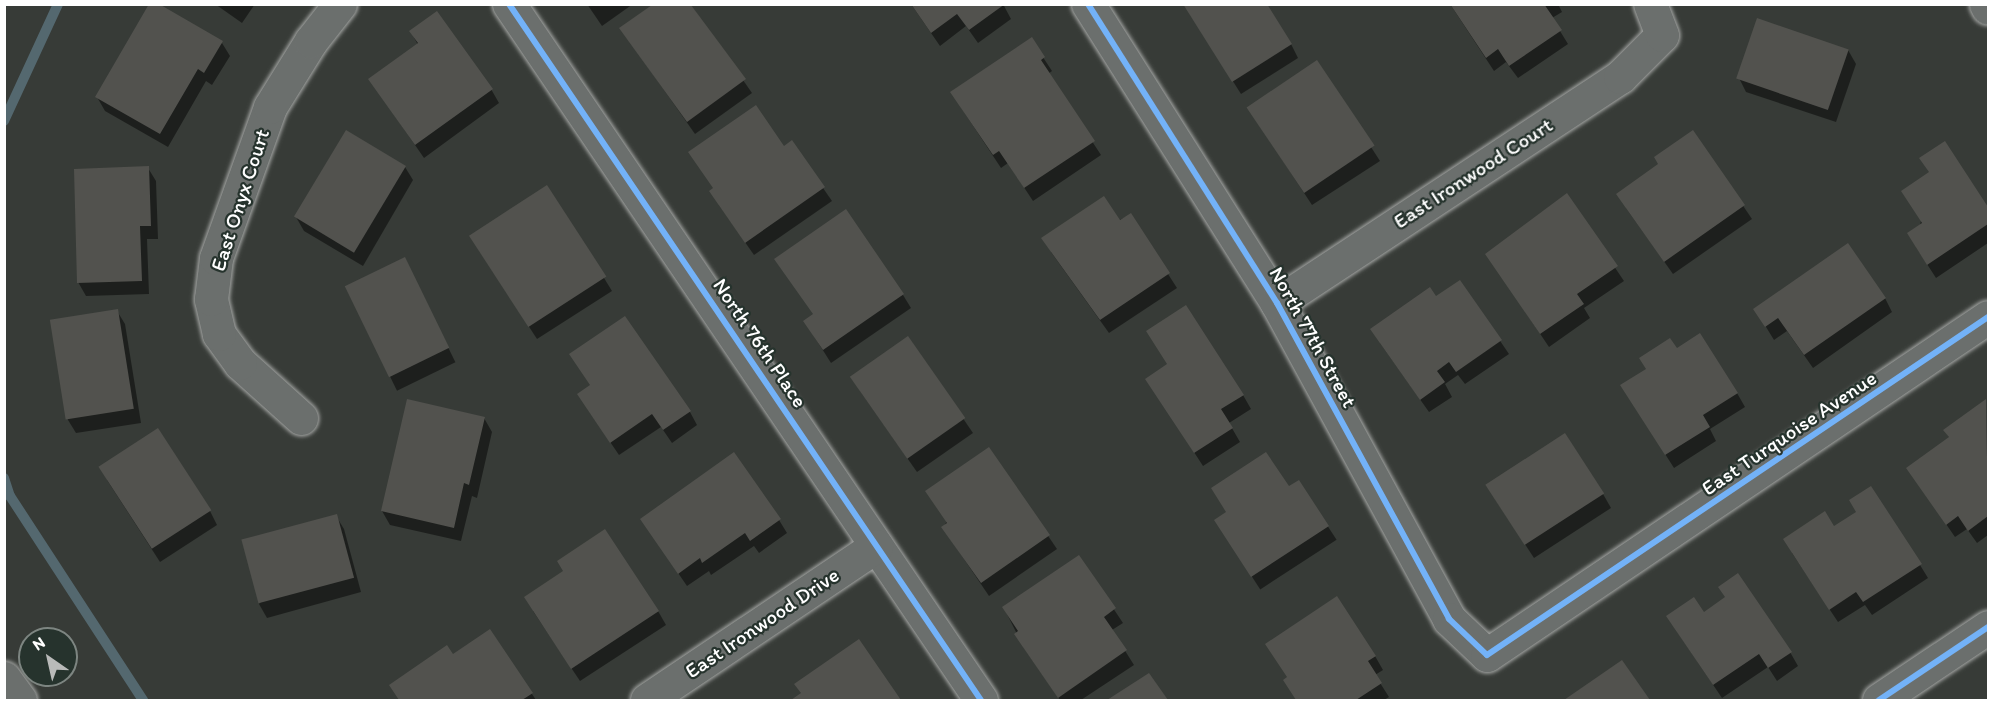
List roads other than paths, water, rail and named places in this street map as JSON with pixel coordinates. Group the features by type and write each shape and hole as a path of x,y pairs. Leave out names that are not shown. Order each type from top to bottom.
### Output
{"street":[{"name":"East Onyx Court","path":"301,418 240,363 219,334 211,299 216,258 270,107 311,41 340,4"},
{"name":"North 76th Place","path":"510,4 981,700"},
{"name":"North 77th Street","path":"1088,4 1277,303 1449,619 1487,655"},
{"name":"East Ironwood Court","path":"1277,303 1620,77 1662,35 1650,4"},
{"name":"East Turquoise Avenue","path":"1487,655 1989,317"},
{"name":"East Ironwood Drive","path":"647,700 876,546"},
{"path":"1879,700 1989,627"},
{"path":"4,678 20,700"}],"waterway":[{"path":"4,121 58,4"},
{"path":"4,478 10,496 143,700"}]}
